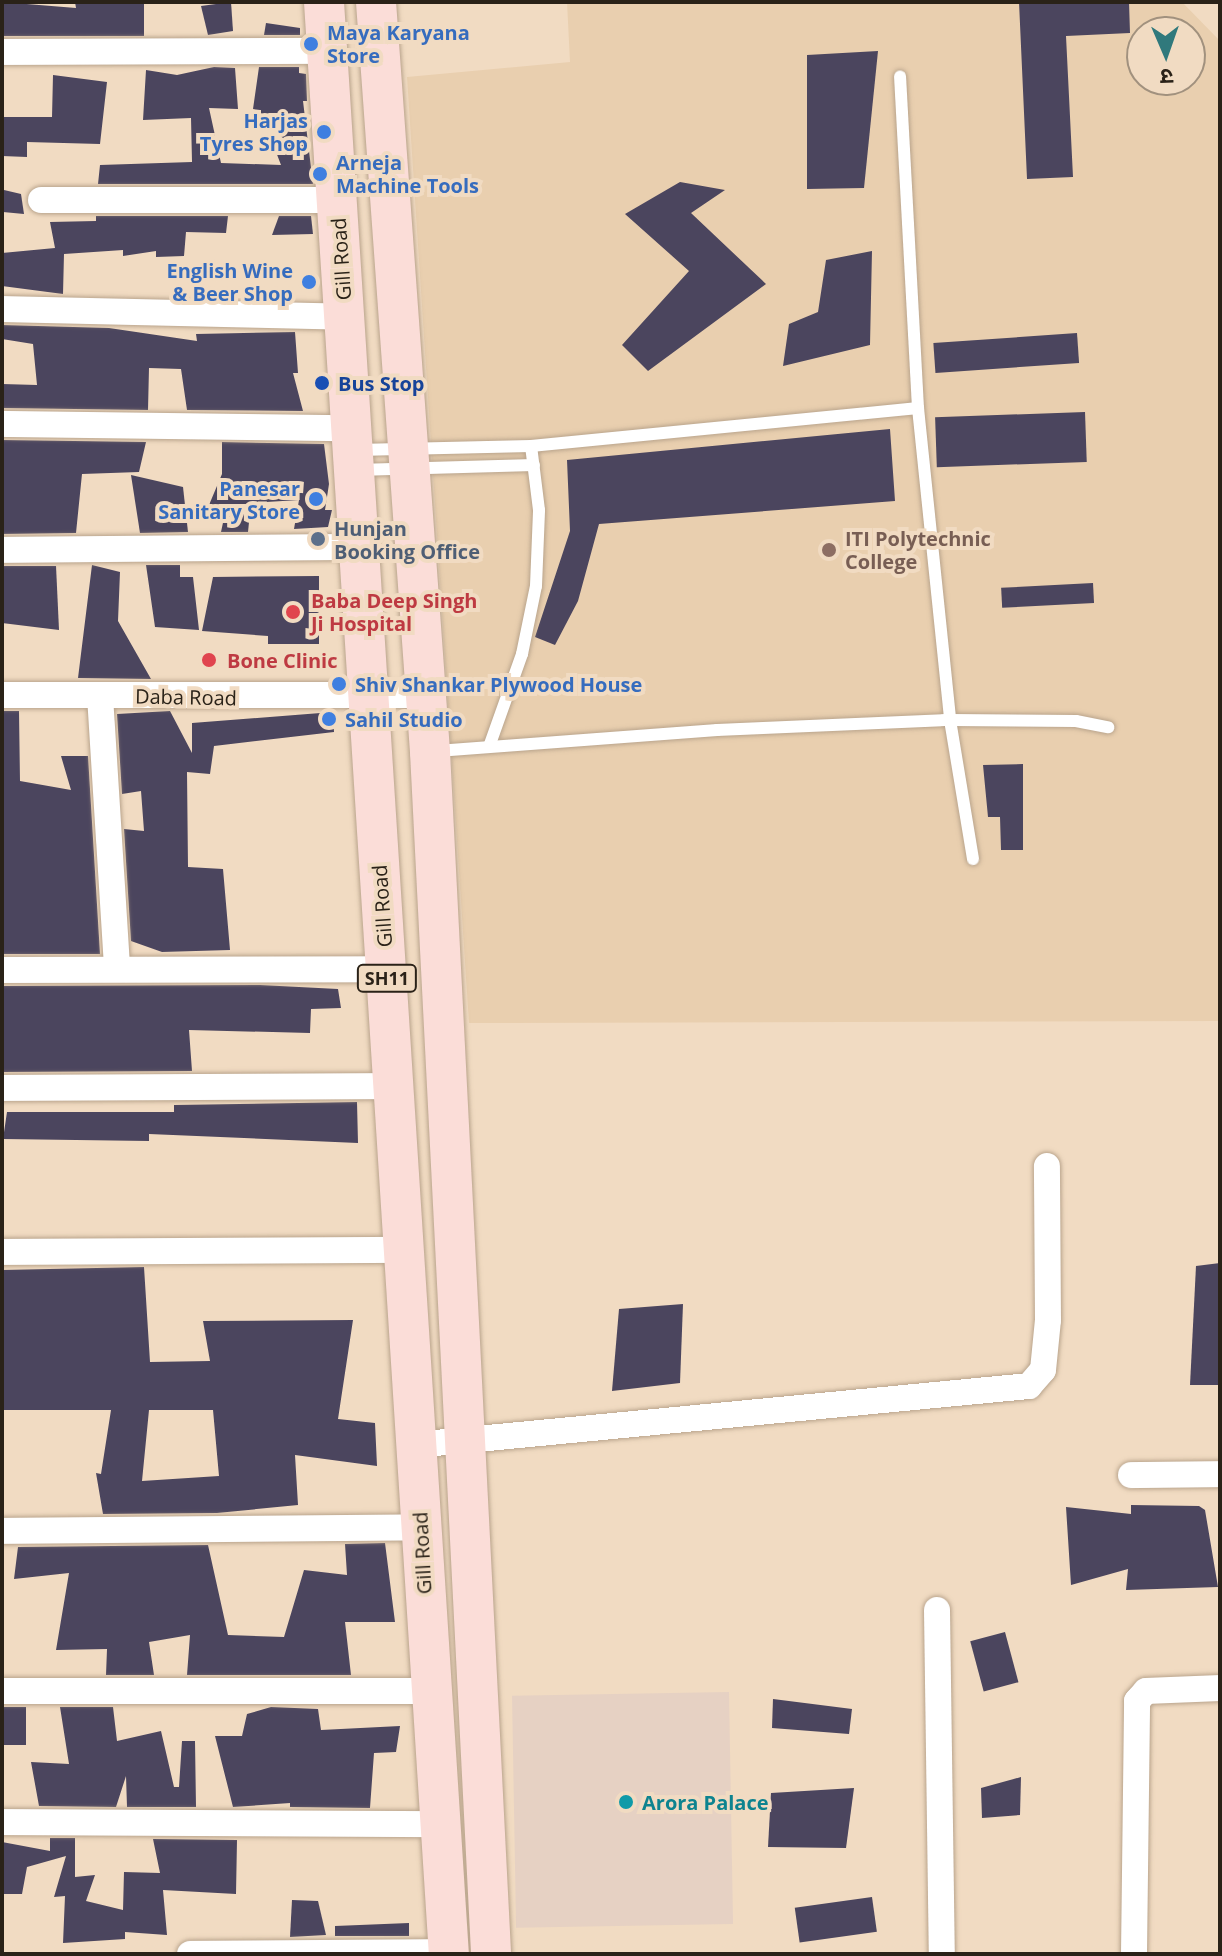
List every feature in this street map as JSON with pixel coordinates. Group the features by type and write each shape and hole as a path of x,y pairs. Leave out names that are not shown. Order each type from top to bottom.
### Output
{"main road":[{"name":"Gill Road","path":"324,2 405,1250 438,1824 449,1953"},
{"name":"SH11","path":"376,2 406,459 430,752 491,1954"}],"street":[{"path":"2,52 327,51"},
{"path":"41,200 337,200"},
{"path":"2,309 345,317"},
{"path":"2,424 354,449"},
{"path":"2,550 360,547"},
{"name":"Daba Road","path":"2,695 370,698 426,695"},
{"path":"100,696 117,968"},
{"path":"2,970 386,969"},
{"path":"2,1088 394,1086"},
{"path":"415,1445 463,1444 720,1413 1029,1386 1043,1370 1047,1336 1047,1166"},
{"path":"2,1252 405,1250"},
{"path":"1131,1475 1220,1474"},
{"path":"2,1531 420,1527"},
{"path":"937,1610 942,1954"},
{"path":"1134,1954 1137,1701 1146,1691 1220,1688"},
{"path":"2,1691 430,1691"},
{"path":"2,1822 438,1824"},
{"path":"190,1954 449,1953"}],"lane":[{"path":"900,76 918,408 950,720 973,859"},
{"path":"354,449 406,459 918,408"},
{"path":"490,744 522,654 536,586 539,510 531,446"},
{"path":"354,449 406,459 534,465"},
{"path":"430,752 490,744 950,720 1076,721 1108,727"}],"shaded area":[{"name":"ITI Polytechnic College","path":"567,2 1182,2 1196,16 1126,16 1126,96 1206,96 1206,27 1220,41 1220,1021 469,1023 407,77 570,62"},
{"name":"Arora Palace","path":"729,1692 733,1924 516,1928 512,1696"}],"building":[{"path":"2,2 76,8 75,2 144,2 144,36 4,36"},
{"path":"231,2 233,31 208,35 201,6"},
{"path":"1019,2 1129,2 1126,33 1066,36 1073,177 1027,179"},
{"path":"266,23 300,28 300,35 264,35"},
{"path":"878,51 864,188 807,189 807,55"},
{"path":"214,67 235,68 238,109 209,108 221,163 281,165 260,110 253,109 259,67 299,67 299,73 306,74 307,101 303,101 313,184 98,184 100,165 192,162 191,118 143,120 146,70 177,75"},
{"path":"53,75 107,82 100,144 27,142 27,157 2,156 2,117 52,117"},
{"path":"680,182 725,190 691,213 766,284 648,371 622,345 689,271 625,214"},
{"path":"4,190 21,194 24,214 3,212"},
{"path":"96,216 228,216 226,233 186,232 184,256 156,257 156,251 123,256 123,250 64,254 63,294 2,286 2,253 55,248 50,222 96,221"},
{"path":"279,216 311,216 313,234 272,235"},
{"path":"872,251 870,345 783,366 789,324 818,312 826,260"},
{"path":"2,325 109,328 197,341 196,334 295,332 298,373 293,373 303,411 187,410 181,369 149,368 148,410 2,408 2,384 37,385 33,344 2,339"},
{"path":"1077,333 1079,363 935,373 933,343"},
{"path":"1085,412 1087,462 937,467 935,417"},
{"path":"890,429 895,501 599,524 578,601 555,645 535,637 570,531 567,460"},
{"path":"2,440 146,442 139,472 82,474 76,533 2,534"},
{"path":"222,442 324,444 329,484 325,510 332,510 328,527 294,529 299,500 251,503 248,532 221,532 227,504 209,505 222,474"},
{"path":"131,475 183,487 188,532 140,533"},
{"path":"92,565 120,572 118,621 151,679 78,678"},
{"path":"146,565 180,565 180,577 193,577 199,630 155,627"},
{"path":"2,566 56,566 59,630 2,623"},
{"path":"319,576 319,644 268,644 268,636 202,631 213,577"},
{"path":"1093,583 1094,603 1002,608 1001,588"},
{"path":"2,711 19,711 20,781 71,790 61,756 88,756 100,954 2,954"},
{"path":"170,711 192,753 192,723 333,712 334,732 214,746 210,774 187,772 188,867 223,869 230,950 162,952 131,941 124,829 144,831 141,791 122,794 117,714"},
{"path":"1023,764 1023,850 1001,850 1000,817 988,817 983,765"},
{"path":"260,985 338,989 341,1008 311,1009 310,1033 189,1030 192,1071 2,1072 2,986"},
{"path":"357,1102 358,1143 149,1134 149,1141 3,1139 7,1112 174,1112 174,1105"},
{"path":"1220,1263 1220,1385 1190,1385 1196,1266"},
{"path":"144,1267 150,1362 210,1361 203,1321 353,1320 338,1419 375,1423 377,1466 295,1455 298,1505 217,1513 103,1514 96,1473 101,1474 111,1410 2,1410 2,1270","holes":["149,1410 213,1410 219,1476 142,1481"]},
{"path":"683,1304 680,1383 612,1391 619,1309"},
{"path":"1131,1505 1199,1506 1205,1510 1218,1587 1126,1590 1128,1569 1071,1585 1066,1507 1131,1514"},
{"path":"385,1543 395,1622 345,1622 351,1675 187,1675 190,1635 149,1642 154,1675 106,1675 107,1649 56,1650 69,1573 14,1579 18,1547 208,1545 228,1635 284,1637 304,1570 347,1575 345,1544"},
{"path":"1005,1632 1018,1682 984,1692 970,1641"},
{"path":"773,1699 852,1709 849,1734 772,1728"},
{"path":"2,1707 26,1707 26,1745 2,1745"},
{"path":"60,1707 113,1707 117,1741 161,1731 174,1787 179,1787 182,1741 195,1741 196,1807 127,1807 126,1776 116,1807 39,1806 31,1762 69,1764"},
{"path":"271,1707 318,1709 321,1730 400,1726 396,1752 374,1753 370,1808 290,1807 290,1803 233,1807 215,1736 242,1736 247,1714"},
{"path":"1021,1777 1020,1815 982,1818 981,1788"},
{"path":"854,1788 846,1848 768,1847 771,1793"},
{"path":"50,1838 75,1838 75,1877 95,1875 86,1901 123,1910 124,1872 160,1873 153,1839 237,1840 236,1894 163,1890 167,1935 125,1932 125,1939 63,1943 65,1896 54,1897 66,1856 27,1867 22,1894 2,1894 2,1842 50,1851"},
{"path":"872,1897 877,1932 800,1943 795,1908"},
{"path":"292,1900 318,1901 326,1935 290,1937"},
{"path":"409,1923 409,1936 335,1936 335,1926"}],"place":[{"name":"Maya Karyana Store","path":"311,44"},
{"name":"Harjas Tyres Shop","path":"324,132"},
{"name":"Arneja Machine Tools","path":"320,174"},
{"name":"English Wine & Beer Shop","path":"309,282"},
{"name":"Bus Stop","path":"322,383"},
{"name":"Panesar Sanitary Store","path":"316,499"},
{"name":"Hunjan Booking Office","path":"318,539"},
{"name":"ITI Polytechnic College","path":"829,550"},
{"name":"Baba Deep Singh Ji Hospital","path":"293,612"},
{"name":"Bone Clinic","path":"209,660"},
{"name":"Shiv Shankar Plywood House","path":"339,684"},
{"name":"Sahil Studio","path":"329,719"},
{"name":"Arora Palace","path":"626,1802"}]}
